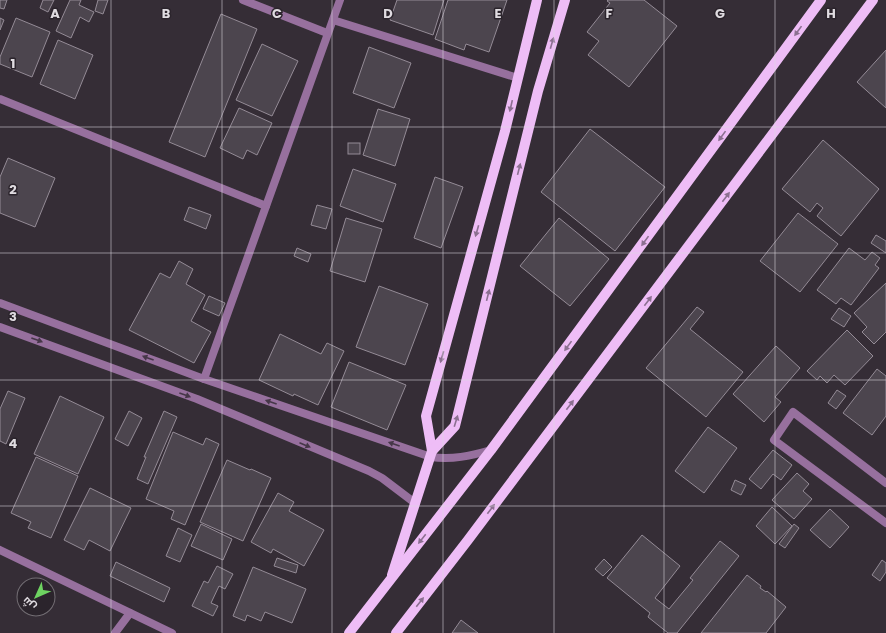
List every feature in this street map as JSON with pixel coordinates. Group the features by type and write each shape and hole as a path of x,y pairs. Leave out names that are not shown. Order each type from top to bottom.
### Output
{"main road":[{"path":"431,454 426,416 505,131 537,0"},
{"path":"390,581 431,454 455,426 538,91 565,0"},
{"path":"349,633 491,450 821,0"},
{"path":"396,633 473,533 873,0"}],"street":[{"path":"243,0 328,33"},
{"path":"204,379 340,0"},
{"path":"333,20 518,78"},
{"path":"0,99 266,206"},
{"path":"0,303 204,379 431,454 457,458 491,450"},
{"path":"0,327 197,399 369,471 382,478 415,503"},
{"path":"886,483 793,412 774,440 886,523"},
{"path":"0,550 172,633"},
{"path":"115,633 130,613"}],"building":[{"path":"0,0 7,0 4,9 0,8"},
{"path":"43,0 54,0 48,12 40,8"},
{"path":"70,0 81,0 79,5 94,12 89,22 80,17 71,38 56,31"},
{"path":"98,0 108,0 103,14 95,11"},
{"path":"397,0 444,0 433,35 390,20"},
{"path":"448,0 507,0 489,52 466,44 464,50 435,39"},
{"path":"644,0 677,26 629,87 588,55 599,41 587,32 610,3 607,1"},
{"path":"221,14 257,29 205,157 169,142"},
{"path":"0,18 4,20 0,30"},
{"path":"16,18 50,32 32,77 0,64 0,57"},
{"path":"58,40 93,55 75,99 40,84"},
{"path":"262,44 298,61 272,116 236,100"},
{"path":"369,47 411,63 394,108 353,93"},
{"path":"886,50 886,108 857,82"},
{"path":"239,108 272,123 257,155 247,150 243,159 220,148"},
{"path":"378,109 410,119 395,166 363,155"},
{"path":"590,129 665,187 615,251 541,192"},
{"path":"823,140 879,189 841,236 817,216 823,208 817,203 810,212 782,189"},
{"path":"348,143 360,143 360,154 348,154"},
{"path":"8,158 55,178 35,227 0,213 0,177"},
{"path":"353,169 396,184 383,222 340,206"},
{"path":"435,177 463,187 441,248 414,238"},
{"path":"317,205 332,209 326,229 311,225"},
{"path":"189,207 211,215 206,229 184,220"},
{"path":"798,213 838,244 800,292 760,261"},
{"path":"346,218 382,229 365,282 330,271"},
{"path":"559,218 609,259 570,306 520,266"},
{"path":"876,235 886,241 886,253 871,243"},
{"path":"297,248 311,254 308,262 294,256"},
{"path":"849,248 865,260 872,252 880,258 875,265 879,268 851,305 841,298 836,304 817,290"},
{"path":"179,261 193,269 186,284 205,295 191,321 211,332 194,363 129,330 160,273 170,278"},
{"path":"886,283 886,332 874,344 862,332 867,327 854,313"},
{"path":"379,286 428,304 405,365 356,347"},
{"path":"209,296 225,303 219,316 203,309"},
{"path":"697,307 704,312 690,329 743,372 706,417 646,368"},
{"path":"839,308 851,316 844,327 831,319"},
{"path":"847,330 873,356 845,385 834,375 827,383 820,376 817,380 807,371"},
{"path":"280,334 321,354 327,343 344,351 318,405 294,394 293,396 259,380"},
{"path":"776,346 800,368 775,397 781,402 764,422 733,394"},
{"path":"349,362 406,385 387,430 331,407"},
{"path":"877,369 886,376 886,416 872,435 843,413"},
{"path":"837,390 846,396 836,409 828,403"},
{"path":"8,391 25,398 6,444 0,441 0,409"},
{"path":"60,396 104,417 78,474 34,454"},
{"path":"129,411 142,418 128,446 115,439"},
{"path":"164,411 177,417 148,484 137,479 146,457 144,457"},
{"path":"708,427 737,448 704,493 675,471"},
{"path":"173,432 203,445 206,438 219,444 185,525 171,519 174,511 146,499"},
{"path":"773,450 792,465 781,480 773,474 761,489 749,479"},
{"path":"36,457 78,476 51,538 28,528 31,522 11,513"},
{"path":"227,460 271,478 243,541 200,522"},
{"path":"797,473 809,484 803,491 812,499 794,519 772,500"},
{"path":"735,480 746,485 741,495 731,490"},
{"path":"90,488 131,508 110,551 89,540 84,550 64,540"},
{"path":"278,493 294,502 289,511 324,530 304,566 273,549 271,553 251,542"},
{"path":"772,507 792,526 775,544 756,526"},
{"path":"830,509 849,527 830,548 810,530"},
{"path":"201,524 232,539 223,560 191,546"},
{"path":"794,524 799,528 785,548 779,544"},
{"path":"178,528 192,535 180,562 166,556"},
{"path":"642,535 680,566 655,598 669,609 693,580 690,578 720,541 739,556 677,633 668,633 648,617 650,613 607,578"},
{"path":"277,558 298,565 296,573 274,566"},
{"path":"604,559 612,567 603,576 595,569"},
{"path":"882,560 886,563 886,572 880,581 872,575"},
{"path":"116,562 170,588 164,602 110,576"},
{"path":"217,566 233,574 225,589 219,586 211,603 218,606 213,616 192,606 204,581 208,583"},
{"path":"253,567 306,589 292,623 265,612 261,621 247,615 245,621 233,616"},
{"path":"747,575 761,586 760,588 766,592 767,591 786,607 766,633 701,633"},
{"path":"461,620 478,633 452,633"}]}
